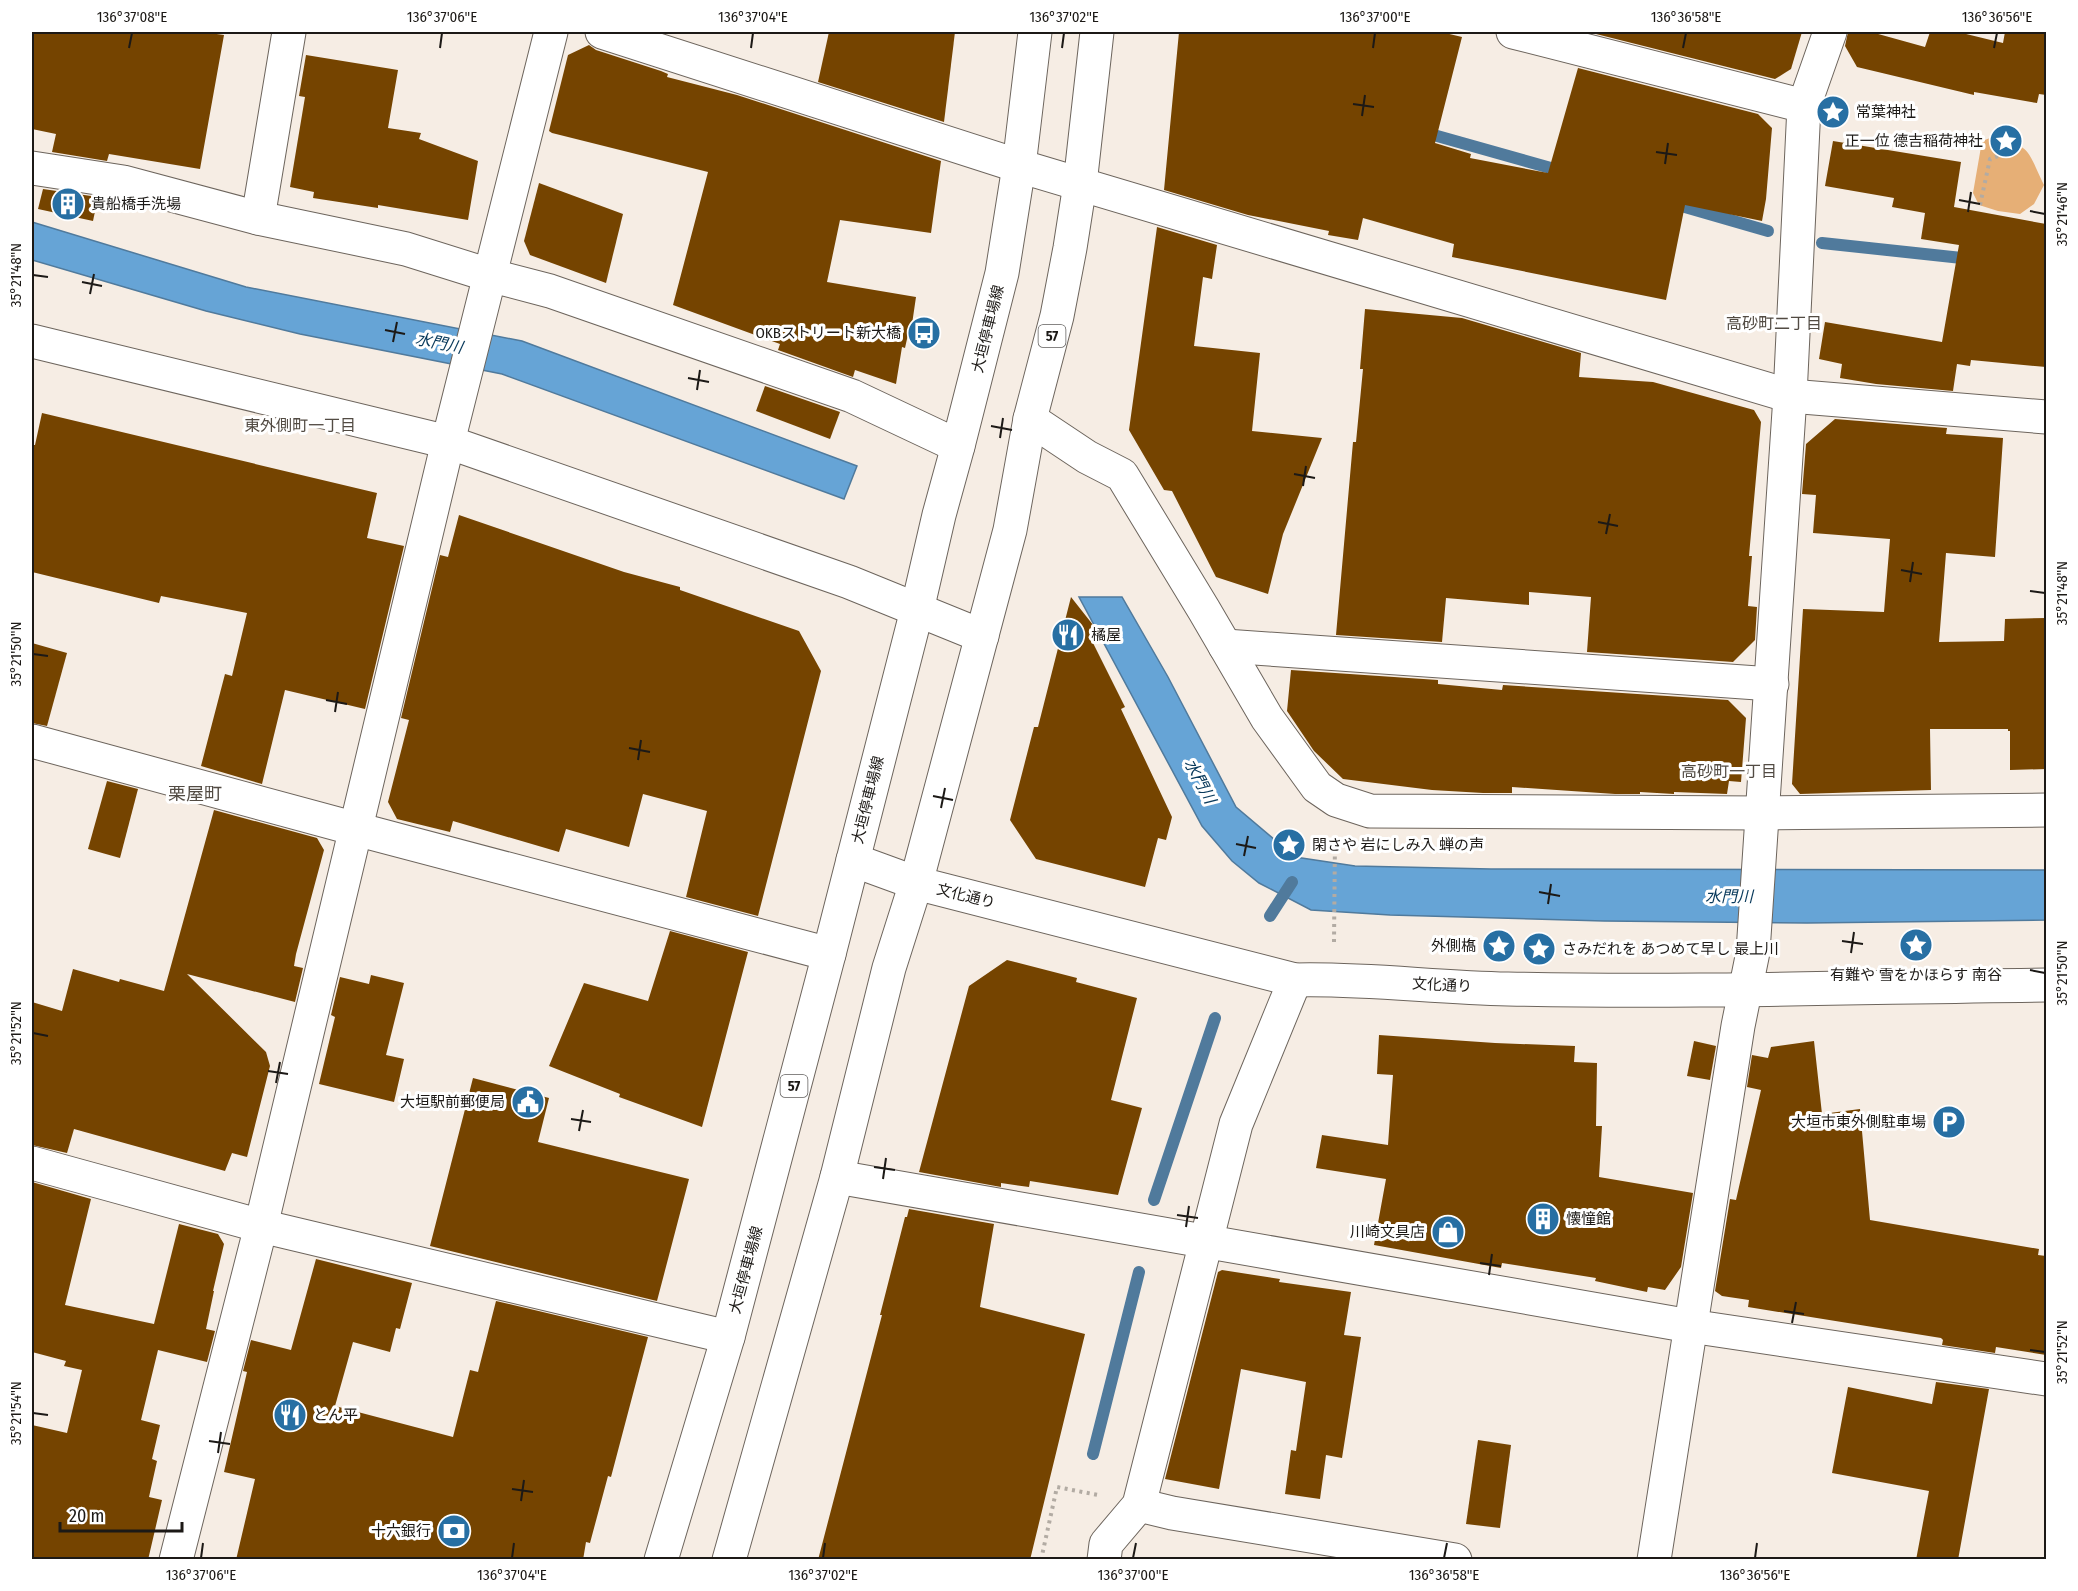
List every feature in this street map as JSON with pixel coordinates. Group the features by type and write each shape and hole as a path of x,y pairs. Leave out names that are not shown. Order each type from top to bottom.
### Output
{"street":[{"path":"258,219 289,32"},
{"path":"176,1560 261,1226 448,442 550,32"},
{"path":"602,32 1080,184 1791,396 2046,417"},
{"name":"大垣停車場線","path":"661,1560 728,1337 830,954 939,515 1002,273 1019,165 1035,32"},
{"name":"57","path":"729,1560 837,1177 889,968 916,883 1010,530 1030,418 1057,316 1070,248 1080,184 1096,32"},
{"path":"1513,32 1804,106"},
{"path":"1654,1560 1738,1026 1747,990 1755,940 1791,396 1804,106 1830,32"},
{"path":"32,168 123,182 258,219 406,249 550,291 852,396 958,446"},
{"path":"32,341 448,442 849,582 982,636"},
{"path":"1030,418 1087,457 1122,475 1267,718 1317,787 1336,800 1370,810 1764,813 2046,810"},
{"path":"1225,646 1772,684"},
{"path":"32,741 356,830 830,954"},
{"name":"文化通り","path":"853,860 916,883 1295,980 1333,979 1506,989 1747,990 2046,985"},
{"path":"1104,1560 1106,1544 1139,1505 1236,1124 1295,980"},
{"path":"32,1163 261,1226 728,1337"},
{"path":"837,1177 1690,1326 2046,1379"},
{"path":"1139,1505 1172,1513 1455,1560"}],"path":[{"path":"1980,205 1990,159 2010,152 2013,130"},
{"path":"1334,931 1335,844"},
{"path":"1041,1560 1057,1487 1099,1496"}],"shaded area":[{"path":"1990,138 2021,146 2030,156 2044,185 2034,204 2020,214 1979,205 1973,193 1982,141"}],"water":[{"name":"水門川","path":"32,222 246,287 522,341 857,466 844,499 502,374 300,334 206,311 32,260"},
{"name":"水門川","path":"1079,597 1122,597 1168,677 1236,807 1295,857 1355,866 1491,869 2046,870 2046,920 1807,923 1604,921 1390,915 1311,910 1259,883 1232,861 1202,826"}],"building":[{"path":"32,32 202,32 224,35 200,169 109,154 107,161 52,152 56,134 32,129"},
{"path":"829,32 955,32 944,122 818,82"},
{"path":"1179,32 1441,32 1462,37 1435,143 1471,154 1470,158 1548,173 1578,68 1758,114 1772,128 1762,221 1685,205 1666,300 1452,257 1454,244 1363,218 1358,240 1328,235 1329,231 1248,215 1164,190"},
{"path":"1588,32 1802,32 1791,69 1775,79"},
{"path":"1848,32 1871,32 1925,47 1930,32 1958,32 2003,43 2005,32 2046,32 2046,95 2039,94 2037,103 1974,92 1974,95 1857,67 1845,46"},
{"path":"589,45 596,50 661,71 668,74 667,77 737,95 941,161 931,233 840,220 827,282 916,297 911,331 909,330 905,348 902,347 896,384 855,370 853,377 778,350 780,344 673,305 708,172 549,131 568,55"},
{"path":"306,55 398,70 388,128 421,133 419,139 478,161 468,220 378,205 378,208 313,198 314,192 290,187 305,97 299,96"},
{"path":"1833,141 1961,162 1954,207 2046,224 2046,367 1971,360 1970,366 1957,364 1953,391 1876,384 1840,378 1842,364 1819,359 1825,322 1942,342 1959,245 1921,239 1925,213 1892,207 1894,198 1825,186"},
{"path":"539,183 623,214 606,283 530,255 524,241"},
{"name":"貴船橋手洗場","path":"43,189 98,197 93,221 38,209"},
{"path":"1157,227 1217,245 1212,279 1203,277 1194,346 1260,353 1252,431 1322,438 1283,534 1268,594 1216,577 1172,491 1164,490 1129,430"},
{"path":"1365,309 1462,318 1581,353 1579,377 1653,382 1754,410 1761,422 1749,556 1752,556 1748,606 1757,607 1755,640 1733,662 1587,652 1591,597 1529,592 1529,605 1446,598 1442,642 1336,635 1353,442 1356,442 1363,369 1360,369"},
{"path":"765,386 840,412 830,439 756,411"},
{"path":"42,413 377,493 367,538 404,546 365,709 285,690 262,784 201,766 225,674 232,676 247,613 161,596 159,603 32,572 32,445 35,445"},
{"path":"1835,419 1947,428 1946,434 2003,438 1995,557 1946,553 1939,642 2004,641 2005,619 2046,618 2046,769 2010,770 2010,731 2008,729 1930,729 1931,790 1800,794 1792,784 1803,609 1884,612 1890,539 1813,533 1816,495 1802,494 1806,444"},
{"path":"459,515 624,572 680,587 680,590 799,631 821,671 758,916 686,897 707,811 643,794 629,847 566,829 559,852 453,821 450,832 397,819 388,802 409,720 401,718 440,555 448,557"},
{"path":"1071,597 1097,630 1093,643 1125,707 1121,709 1172,817 1166,840 1158,838 1145,887 1036,859 1010,820 1034,727 1038,727"},
{"path":"32,643 67,653 47,726 32,723"},
{"path":"1291,670 1438,680 1438,684 1502,690 1503,685 1728,700 1746,718 1741,782 1729,781 1727,794 1640,792 1640,794 1615,794 1512,787 1512,793 1483,793 1432,790 1343,779 1314,751 1287,711"},
{"path":"107,781 138,789 120,858 88,849"},
{"path":"214,810 317,838 324,850 296,954 294,966 303,968 295,1002 187,974 266,1052 270,1066 247,1157 232,1153 225,1171 74,1129 67,1153 32,1145 32,1002 62,1011 73,969 119,982 120,979 164,991"},
{"path":"670,931 748,952 702,1127 619,1097 620,1094 549,1066 584,983 648,1001"},
{"path":"1007,960 1077,978 1076,982 1137,998 1111,1100 1142,1108 1118,1195 1030,1181 1029,1187 1001,1183 1001,1187 919,1172 969,986"},
{"path":"371,975 404,983 386,1055 404,1059 394,1102 319,1084 335,1017 331,1015 340,977 369,984"},
{"path":"1379,1035 1575,1046 1574,1062 1597,1063 1596,1126 1602,1126 1599,1177 1693,1193 1681,1267 1665,1290 1648,1287 1647,1292 1595,1281 1596,1278 1502,1263 1501,1268 1374,1245 1386,1179 1316,1168 1322,1135 1388,1145 1393,1075 1377,1074"},
{"path":"1694,1041 1716,1046 1710,1080 1687,1076"},
{"path":"1814,1041 1822,1114 1860,1109 1870,1220 2039,1249 2038,1255 2046,1256 2046,1355 1996,1347 1995,1353 1942,1345 1941,1338 1748,1307 1749,1300 1722,1296 1715,1291 1730,1199 1736,1200 1761,1090 1747,1087 1752,1055 1768,1058 1771,1047"},
{"path":"473,1078 549,1098 538,1142 689,1179 657,1301 430,1246"},
{"path":"32,1182 91,1199 65,1305 154,1324 179,1224 218,1234 224,1244 206,1329 215,1331 207,1362 158,1350 141,1420 160,1425 152,1459 157,1461 149,1497 162,1500 148,1560 32,1560 32,1425 67,1433 82,1370 64,1366 66,1361 32,1352"},
{"path":"909,1209 994,1224 980,1307 1085,1334 1030,1560 818,1560 882,1315 880,1315 905,1217"},
{"path":"316,1259 412,1283 400,1329 396,1328 390,1352 353,1342 335,1406 453,1437 470,1370 478,1372 496,1301 648,1337 611,1477 608,1476 590,1543 586,1542 583,1560 236,1560 255,1479 224,1472 247,1372 243,1371 251,1340 291,1350"},
{"path":"1222,1270 1280,1279 1279,1282 1351,1292 1344,1335 1361,1337 1342,1458 1326,1455 1320,1499 1285,1494 1291,1450 1296,1451 1306,1382 1241,1369 1219,1489 1165,1479 1218,1272"},
{"path":"1936,1382 1989,1389 1958,1560 1916,1560 1929,1491 1832,1473 1848,1387 1932,1404"},
{"path":"1478,1440 1511,1445 1500,1528 1466,1524"}],"waterway":[{"path":"1423,132 1565,172"},
{"path":"1671,203 1768,231"},
{"path":"1822,243 1971,259"},
{"path":"1270,916 1292,882"},
{"path":"1154,1200 1215,1018"},
{"path":"1093,1454 1139,1272"}],"place":[{"name":"常葉神社","path":"1833,112"},
{"name":"正一位 德吉稲荷神社","path":"2006,141"},
{"name":"貴船橋手洗場","path":"68,204"},
{"name":"OKBストリート新大橋","path":"924,333"},
{"name":"橘屋","path":"1068,635"},
{"name":"閑さや 岩にしみ入 蝉の声","path":"1289,845"},
{"name":"有難や 雪をかほらす 南谷","path":"1916,945"},
{"name":"外側𣘺","path":"1499,946"},
{"name":"さみだれを あつめて早し 最上川","path":"1539,949"},
{"name":"大垣駅前郵便局","path":"528,1102"},
{"name":"大垣市東外側駐車場","path":"1949,1122"},
{"name":"懐憧館","path":"1543,1219"},
{"name":"川崎文具店","path":"1448,1232"},
{"name":"とん平","path":"290,1415"},
{"name":"十六銀行","path":"454,1531"}],"district":[{"name":"高砂町二丁目","path":"1774,323"},
{"name":"東外側町一丁目","path":"300,425"},
{"name":"高砂町一丁目","path":"1729,771"},
{"name":"栗屋町","path":"195,794"}]}
